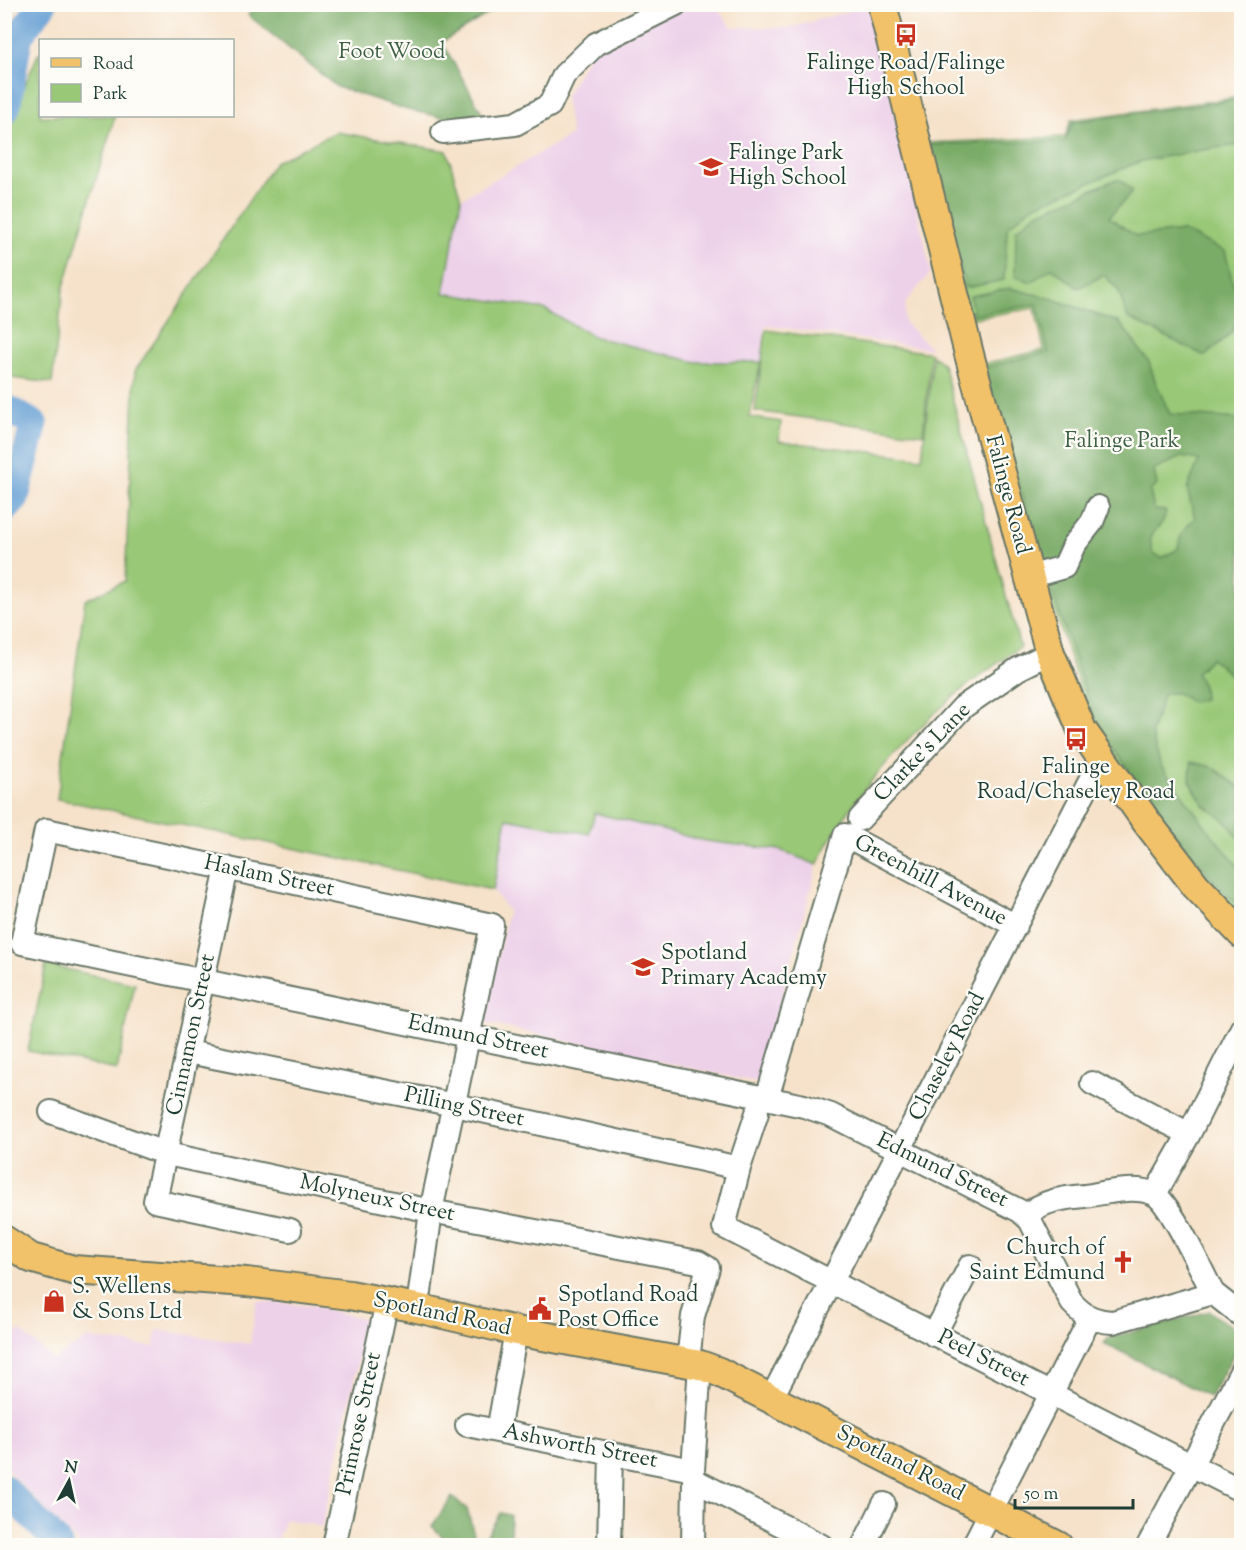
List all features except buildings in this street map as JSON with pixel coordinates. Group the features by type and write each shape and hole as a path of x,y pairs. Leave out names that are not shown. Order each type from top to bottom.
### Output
{"main road":[{"name":"Falinge Road","path":"882,4 960,320 1050,653 1082,730 1146,821 1196,886 1242,934"},
{"name":"Spotland Road","path":"4,1240 31,1258 73,1270 247,1282 350,1295 516,1332 694,1363 719,1372 1058,1545"}],"street":[{"path":"442,132 515,124 550,105 564,75 596,44 676,4"},
{"path":"1029,577 1064,567 1074,545 1092,522 1098,507"},
{"name":"Clarke's Lane","path":"860,819 963,707 1018,669 1050,653"},
{"name":"Chaseley Road","path":"771,1399 1091,778"},
{"name":"Haslam Street","path":"46,830 492,925 470,1036"},
{"name":"Edmund Street","path":"46,830 22,943 470,1036 762,1105 804,1106 831,1116 1017,1208 1026,1216"},
{"name":"Greenhill Avenue","path":"762,1105 845,835 1016,926"},
{"name":"Cinnamon Street","path":"227,868 156,1201 290,1230"},
{"path":"1155,1194 1189,1134 1242,1028"},
{"path":"420,1292 431,1211 470,1036"},
{"name":"Pilling Street","path":"188,1052 455,1105 739,1168"},
{"path":"1092,1083 1189,1134"},
{"path":"739,1168 762,1105"},
{"name":"Molyneux Street","path":"51,1112 167,1154 431,1211 698,1262 708,1268 693,1316 694,1363"},
{"name":"Peel Street","path":"739,1168 724,1227 1242,1491"},
{"path":"1213,1293 1113,1322 1100,1322 1090,1318 1072,1304 1026,1216 1036,1206 1065,1198 1128,1191 1155,1194 1166,1206 1213,1293 1242,1316"},
{"path":"934,1335 970,1266"},
{"name":"Primrose Street","path":"334,1545 387,1302"},
{"path":"973,1545 1090,1318"},
{"path":"498,1431 516,1332"},
{"path":"693,1545 694,1363"},
{"path":"1148,1545 1242,1370"},
{"name":"Ashworth Street","path":"467,1425 611,1454 694,1475 822,1545"},
{"path":"609,1545 611,1454"},
{"path":"864,1545 884,1504"}],"shaded area":[{"name":"Falinge Park High School","path":"686,5 714,5 732,27 789,28 871,5 931,272 906,302 904,322 932,349 765,325 761,362 696,362 595,337 544,309 444,293 461,199 571,135 565,96 594,46"},
{"name":"Spotland Primary Academy","path":"595,813 705,841 780,850 817,865 759,1083 484,1023 508,911 493,890 507,818 589,834"},
{"path":"257,1301 313,1306 367,1320 322,1527 285,1519 275,1545 80,1545 5,1467 5,1346 20,1330 53,1360 88,1338 154,1347 157,1330 250,1344"}],"green space":[{"name":"Foot Wood","path":"259,4 502,5 442,42 486,120 446,118 408,110 337,87 248,15"},
{"path":"38,54 39,117 115,117 63,290 52,383 4,377 5,132"},
{"name":"Falinge Park","path":"1241,97 1241,918 1211,887 1093,727 1000,448 978,365 1044,350 1035,308 969,319 923,143 1065,137 1071,120"},
{"path":"1241,99 1241,145 1141,161 1031,207 1009,226 1007,231 1004,280 966,288 926,145 1065,141 1073,122"},
{"path":"336,132 447,151 461,199 444,293 544,309 595,337 696,362 761,362 749,417 781,422 779,441 922,458 933,356 943,364 1020,647 953,697 913,734 860,796 844,818 817,865 780,850 705,841 595,813 589,834 507,818 493,890 57,799 85,600 125,581 135,371 275,162"},
{"path":"1114,180 1121,180 1133,191 1109,217 1136,236 1183,231 1225,251 1233,284 1241,283 1241,312 1232,332 1205,356 1128,318 1118,290 1104,275 1078,288 1052,268 1031,282 1015,277 1016,230 1036,214"},
{"path":"1010,288 1053,299 1120,323 1149,362 1170,414 1241,419 1241,684 1211,658 1196,673 1203,686 1204,699 1192,702 1177,693 1164,693 1151,733 1161,766 1210,832 1238,866 1241,865 1241,909 1214,881 1176,834 1097,726 1051,589 982,368 1048,352 1037,304 973,315 970,296","holes":["1181,457 1199,460 1187,489 1195,519 1183,532 1178,549 1162,558 1153,553 1151,545 1152,535 1166,511 1154,510 1150,491 1157,485 1154,470"]},
{"path":"766,330 931,353 923,434 755,411"},
{"path":"1191,762 1212,767 1241,788 1241,839 1228,823 1204,805 1190,782"},
{"path":"46,965 135,984 117,1070 28,1051"},
{"path":"1210,1311 1241,1331 1242,1339 1210,1397 1104,1343 1109,1338"},
{"path":"452,1497 467,1509 477,1545 447,1545 448,1543 432,1526"},
{"path":"500,1513 510,1515 511,1545 481,1545"}],"waterway":[{"path":"4,112 19,36 43,4"},
{"path":"4,407 34,424 15,499 4,510"},
{"path":"4,1488 59,1546"}],"place":[{"name":"Falinge Road/Falinge High School","path":"906,35"},
{"name":"Falinge Park High School","path":"711,167"},
{"name":"Falinge Road/Chaseley Road","path":"1076,739"},
{"name":"Spotland Primary Academy","path":"643,967"},
{"name":"Church of Saint Edmund","path":"1123,1262"},
{"name":"S. Wellens & Sons Ltd","path":"54,1301"},
{"name":"Spotland Road Post Office","path":"540,1309"}]}
